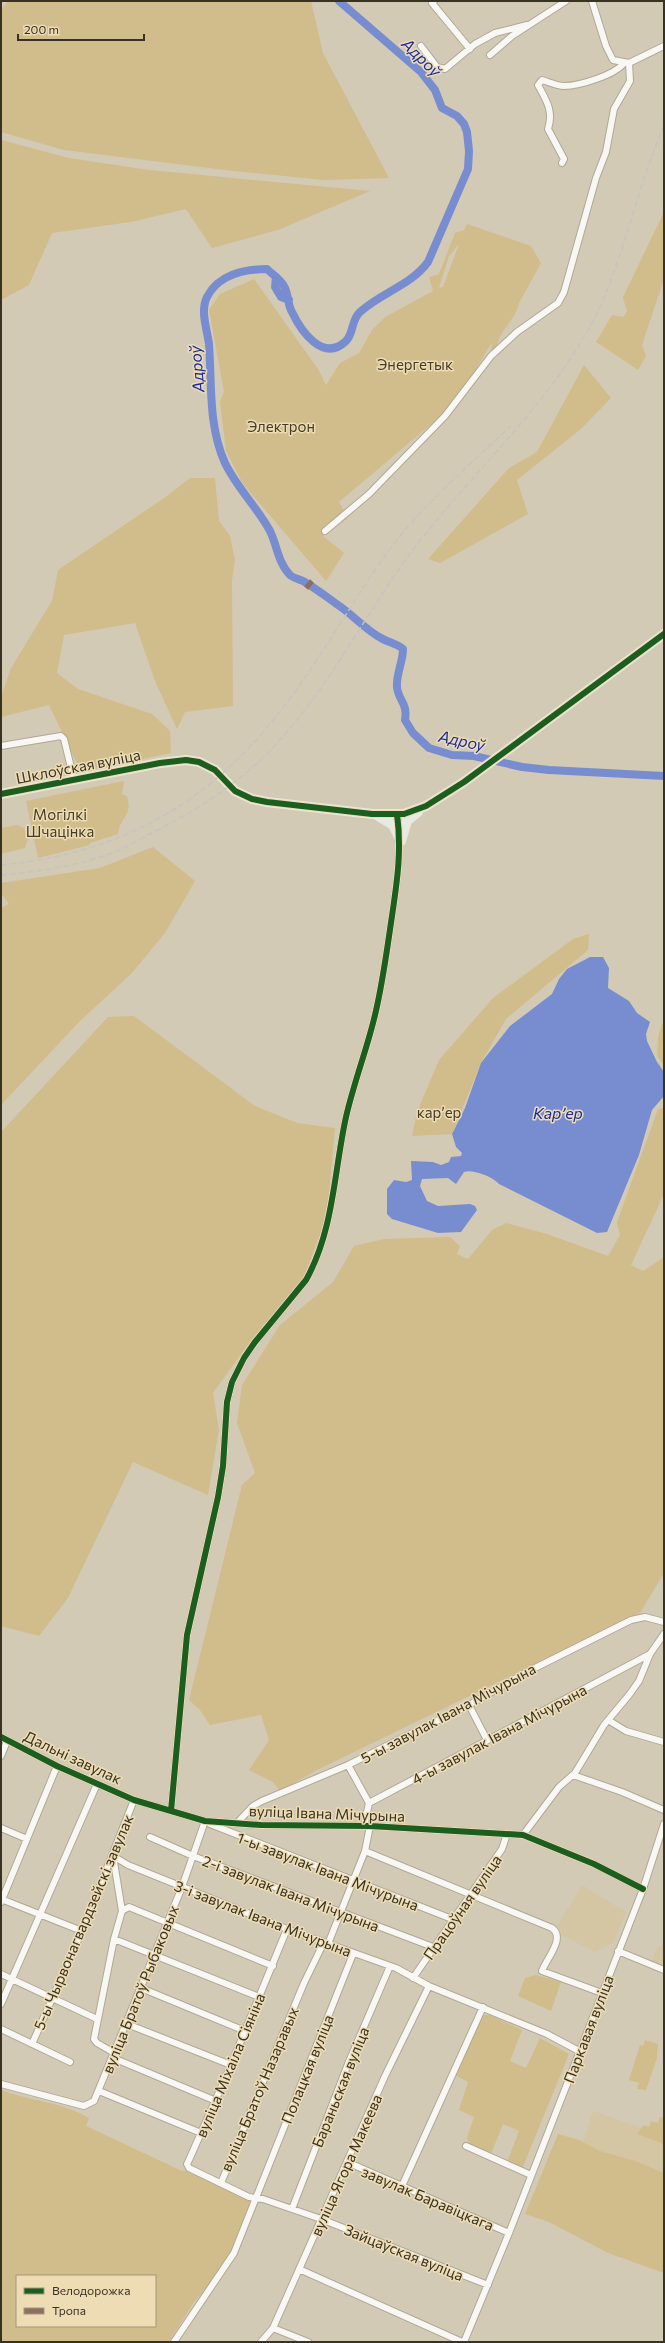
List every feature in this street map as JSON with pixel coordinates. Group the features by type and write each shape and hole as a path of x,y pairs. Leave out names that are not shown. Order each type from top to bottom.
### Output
{"main road":[{"path":"402,838 409,818 464,782 664,634"},
{"name":"Шклоўская вуліца","path":"1,794 160,763 186,760 207,765 221,776 235,791 252,799 286,805 372,814"},
{"path":"372,814 401,814 426,806"},
{"path":"372,814 388,820 402,838"}],"street":[{"path":"434,1 432,3 470,49"},
{"path":"490,55 528,26 566,1"},
{"path":"592,1 613,60 627,63"},
{"path":"421,46 437,67 445,69 470,49 495,33 528,26"},
{"path":"562,163 564,159 548,128 551,122 550,107 538,85 542,80 563,86 580,83 604,76 627,63 664,46"},
{"path":"325,531 369,494 440,422 491,356 517,332 558,303 564,292 596,178 606,152 614,109 630,81 627,63"},
{"path":"1,746 61,736 64,738 74,780"},
{"path":"171,1811 187,1635 218,1498 223,1466 227,1402 232,1382 248,1352 306,1280 321,1246 335,1182 346,1116 378,1002 398,881 402,838 401,814"},
{"name":"5-ы завулак Івана Мічурына","path":"237,1823 257,1804 348,1765 469,1705 527,1672 631,1620 645,1617 664,1622"},
{"path":"523,1835 558,1787 573,1775 608,1720 629,1696 646,1665 650,1654 664,1634"},
{"name":"4-ы завулак Івана Мічурына","path":"369,1803 650,1654"},
{"path":"641,1659 646,1665"},
{"path":"469,1705 488,1740"},
{"path":"608,1720 626,1731 664,1742"},
{"name":"Дальні завулак","path":"1,1737 57,1766 134,1800"},
{"path":"1,1756 7,1741"},
{"path":"348,1765 369,1803 367,1826"},
{"path":"57,1766 1,1900 82,1931"},
{"path":"573,1775 622,1792 664,1810"},
{"path":"1,2004 97,1784"},
{"name":"вуліца Івана Мічурына","path":"134,1800 205,1821 367,1826 523,1835 594,1864 643,1889"},
{"name":"5-ы Чырвонагвардзейскі завулак","path":"32,2044 82,1931 134,1800"},
{"name":"вуліца Братоў Рыбаковых","path":"1,2084 84,2106 94,2101 127,2024 153,1955 182,1886 205,1821"},
{"name":"1-ы завулак Івана Мічурына","path":"205,1821 452,1919"},
{"name":"Паркавая вуліца","path":"463,2342 509,2233 643,1889 664,1824"},
{"name":"вуліца Братоў Назаравых","path":"321,2220 256,2197 249,2197 220,2183 304,1983 342,1912 365,1851 367,1826"},
{"path":"1,1828 27,1839"},
{"name":"Працоўная вуліца","path":"413,1978 452,1919 502,1849 507,1834"},
{"name":"2-і завулак Івана Мічурына","path":"150,1837 193,1856 434,1947"},
{"path":"365,1851 555,1930 557,1939 542,1971 602,1993"},
{"path":"113,1856 122,1910 114,1939 94,2033 97,2043 108,2049 118,2060 216,2101"},
{"name":"3-і завулак Івана Мічурына","path":"113,1856 128,1865 287,1929 353,1954 390,1966 429,1986 547,2034 579,2051"},
{"path":"122,1910 129,1907 168,1921 272,1966"},
{"name":"вуліца Міхаіла Сіяніна","path":"220,2183 189,2168 187,2164 216,2101 287,1929"},
{"path":"114,1939 259,1997"},
{"path":"618,1951 664,1970"},
{"name":"Полацкая вуліца","path":"174,2342 234,2253 353,1954"},
{"name":"Бараньская вуліца","path":"292,2209 348,2064 390,1966"},
{"path":"1,1974 98,2019"},
{"name":"вуліца Ягора Макеева","path":"261,2342 272,2328 385,2076 429,1986"},
{"path":"141,1988 245,2031"},
{"path":"402,2186 483,2008"},
{"path":"127,2024 231,2065"},
{"path":"1,2029 70,2062"},
{"path":"99,2090 201,2133"},
{"path":"466,2146 531,2175"},
{"name":"завулак Баравіцкага","path":"347,2162 509,2233"},
{"name":"Зайцаўская вуліца","path":"321,2220 488,2285"},
{"path":"299,2269 463,2342"},
{"path":"272,2328 308,2342"}],"shaded area":[{"path":"582,1885 626,1912 614,1942 595,1952 563,1936 557,1926"},
{"path":"664,1941 664,1968 651,1963 658,1946 661,1947"},
{"path":"593,2111 642,2128 638,2134 664,2144 664,2173 636,2161 600,2151 583,2142"}],"green space":[{"path":"9,1 311,1 323,53 389,178 324,180 233,171 64,150 1,132 1,9"},
{"path":"1,140 69,158 149,170 370,191 278,230 212,248 186,209 131,222 52,233 29,285 1,300"},
{"path":"664,212 664,279 642,345 646,356 638,370 596,342 612,315 623,317 627,312 623,297"},
{"path":"467,224 531,246 541,263 519,303 515,314 501,334 497,346 491,350 492,342 466,386 448,410 339,502 348,518 323,536 344,553 326,581 243,484 226,451 220,402 224,392 209,310 220,294 254,279 318,369 326,385 340,363 359,353 372,330 385,317 433,291 429,277 439,274 455,233 464,230","holes":["459,244 443,287 439,288 449,256"]},
{"path":"584,365 611,398 581,429 517,480 528,514 440,563 428,559 509,468 537,452"},
{"path":"190,478 215,478 219,521 230,536 235,560 232,580 233,706 185,712 177,729 155,681 135,623 64,635 57,673 78,689 152,714 170,731 171,753 81,772 49,705 1,717 1,697 11,668 52,601 58,570 167,496"},
{"name":"Могілкі Шчацінка","path":"124,781 122,794 127,796 129,805 120,825 118,834 90,843 90,845 38,858 26,801"},
{"path":"17,825 24,828 28,839 25,848 1,854 1,828"},
{"path":"153,847 195,881 165,933 132,973 79,1022 1,1105 1,908 9,904 1,893 1,883 100,868"},
{"name":"карʼер","path":"589,934 588,950 506,1019 481,1063 452,1134 412,1136 417,1112 439,1060 493,998 573,939"},
{"path":"134,1016 255,1106 297,1123 335,1128 327,1216 300,1287 246,1347 213,1393 219,1430 208,1495 133,1462 68,1598 39,1636 1,1626 1,1132 108,1017"},
{"path":"662,1024 664,1024 664,1065 657,1056 658,1037"},
{"path":"664,1108 664,1194 631,1265 643,1271 664,1257 664,1573 640,1613 317,1770 280,1791 273,1782 249,1770 269,1740 261,1715 210,1725 200,1710 189,1700 242,1485 255,1473 237,1423 242,1385 280,1325 333,1282 354,1246 384,1239 450,1237 460,1246 457,1254 468,1259 492,1230 506,1223 547,1234 608,1256 620,1235 617,1222 658,1109"},
{"path":"536,1975 561,1982 551,2011 518,1996 525,1978"},
{"path":"482,2015 490,2015 522,2030 510,2061 526,2068 540,2038 569,2054 522,2169 507,2162 519,2131 503,2124 491,2154 470,2146 467,2138 474,2117 459,2110 468,2082 455,2075"},
{"path":"645,2040 658,2044 657,2058 646,2090 637,2089 639,2083 629,2080 640,2045 643,2046"},
{"path":"1,2090 68,2108 89,2118 86,2126 182,2171 190,2170 252,2200 233,2250 214,2279 194,2302 169,2342 1,2342"},
{"path":"660,2117 664,2118 664,2144 637,2134 644,2125 649,2127 651,2121 658,2123"},
{"path":"558,2134 579,2140 600,2151 636,2161 664,2173 664,2273 608,2253 549,2222 525,2214"}],"water":[{"name":"Карʼер","path":"590,957 603,957 609,968 608,988 629,1001 637,1013 650,1022 646,1034 647,1041 657,1062 664,1072 664,1096 652,1110 639,1155 607,1232 597,1233 499,1184 488,1176 468,1171 464,1172 456,1184 448,1178 422,1179 420,1186 427,1201 438,1206 470,1204 475,1206 477,1210 461,1232 438,1233 392,1219 387,1214 387,1189 394,1180 406,1182 412,1180 411,1161 433,1162 441,1165 449,1162 451,1157 461,1156 462,1153 456,1147 452,1134 465,1108 481,1063 510,1026 552,994 559,979 567,969"}],"waterway":[{"name":"Адроў","path":"339,1 421,72 435,90 442,108 457,116 464,124 467,132 469,151 468,169 428,262 413,277 377,299 360,312 355,319 349,338 337,347 321,347 307,335 290,309 287,292 284,286 267,269 249,270 232,275 225,278 212,289 205,302 204,314 209,344 213,419 225,463 235,481 270,531 280,559 290,575 303,581 344,609 375,635 398,645 403,649 397,687 406,714 405,720 413,733 429,748 452,755 474,756 522,767 549,770 664,776"},
{"path":"276,277 275,287 281,297 289,300"}],"railway":[{"path":"1,875 69,865 96,858 126,847 173,822 212,798 248,771 281,739 312,701 412,551 435,522 534,408 578,347 596,315 615,269 646,173 664,126"},
{"path":"1,865 43,859 83,850 121,837 156,820 189,799 221,775 250,746 293,695 397,539 444,488 511,426"}],"marked path":[{"path":"306,588 312,581"}],"cycle path":[{"path":"1,794 160,763 186,760 199,762 215,770 235,791 252,799 372,814 404,814 426,806 464,782 664,634"},
{"path":"171,1811 187,1635 218,1497 223,1466 227,1402 232,1382 244,1358 255,1342 306,1280 315,1261 328,1221 346,1117 372,1028 383,978 397,878 399,840 397,814"},
{"path":"1,1737 57,1766 134,1800 205,1821 261,1825 370,1826 523,1835 594,1864 643,1889"}],"park label":[{"name":"Энергетык","path":"415,364"},
{"name":"Электрон","path":"281,426"}]}
